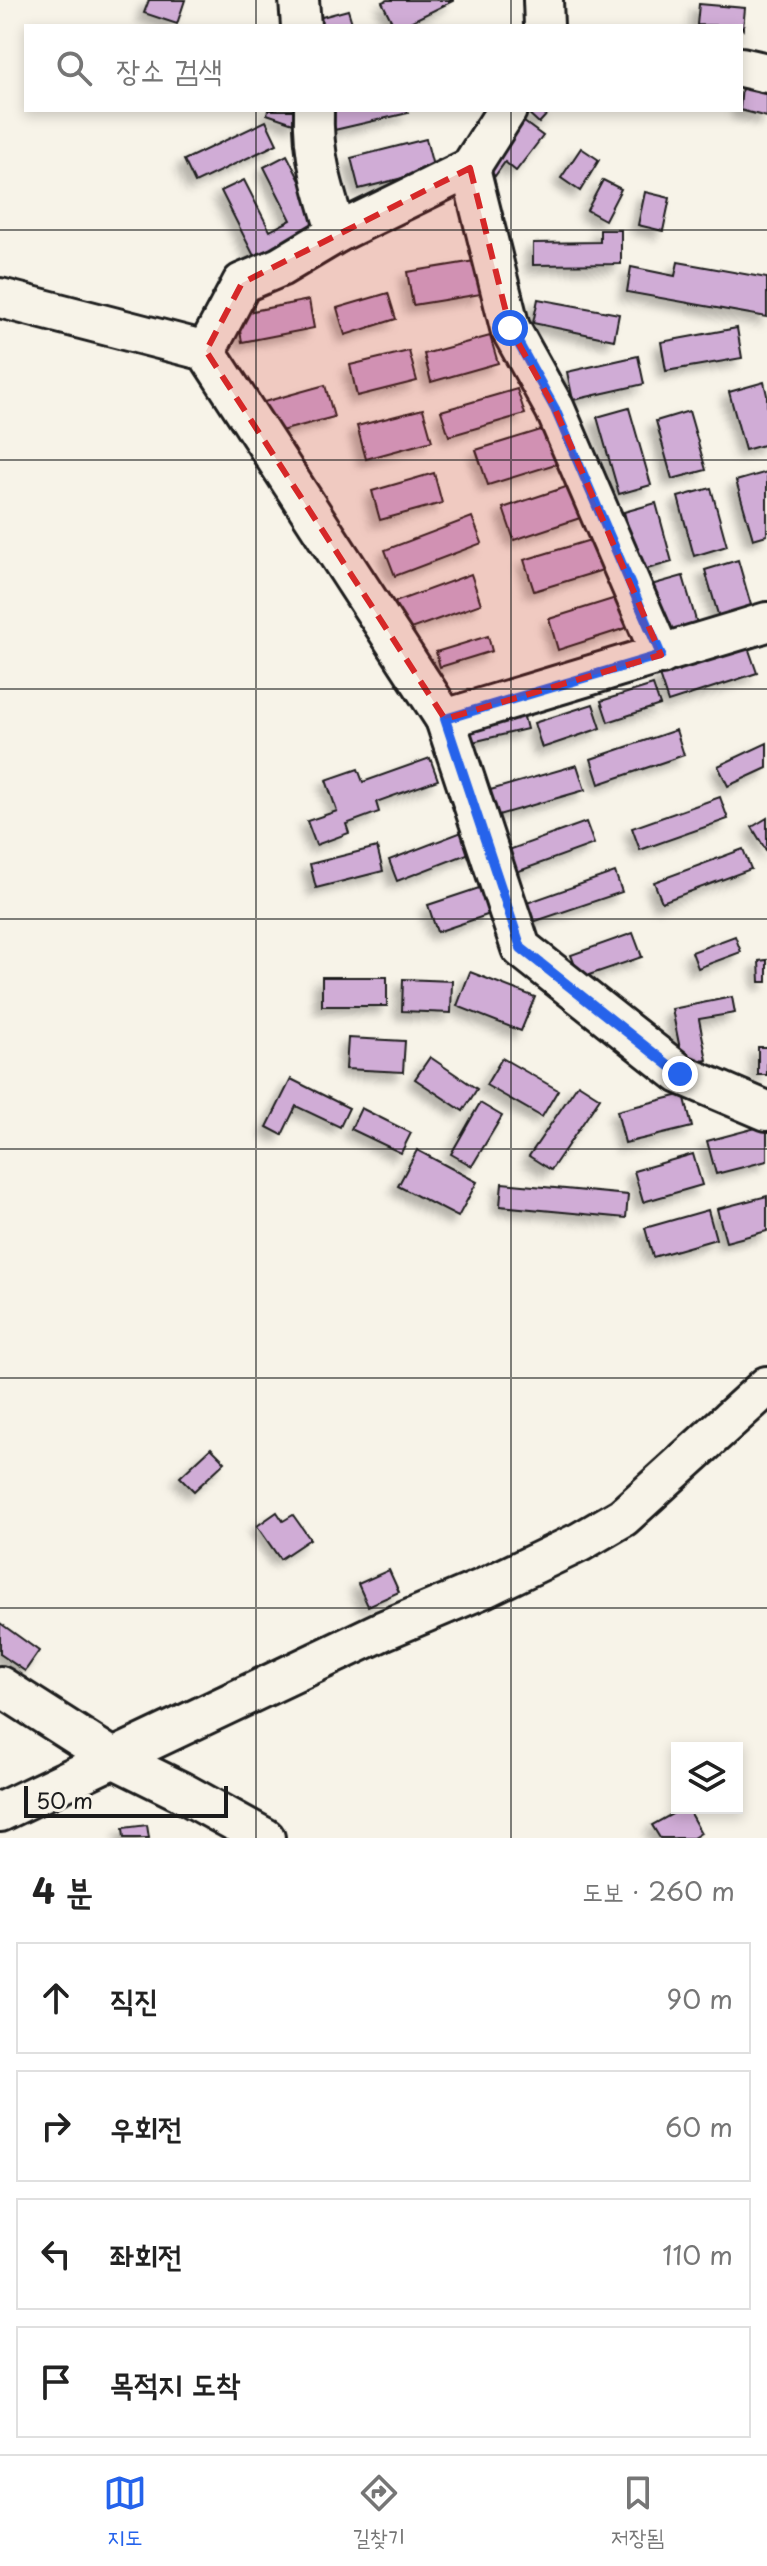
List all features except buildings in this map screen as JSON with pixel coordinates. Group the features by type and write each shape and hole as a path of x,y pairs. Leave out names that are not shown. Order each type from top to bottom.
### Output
{"street":[{"path":"299,0 301,24"},
{"path":"543,0 544,24"},
{"path":"743,67 767,73"},
{"path":"314,112 317,168 337,233"},
{"path":"206,351 242,283 280,267 337,233 470,168 506,112"},
{"path":"470,168 510,328 555,409 661,655"},
{"path":"0,298 206,351 445,719 521,948 680,1074 767,1111"},
{"path":"445,719 767,622"},
{"path":"0,1812 111,1757 580,1542 623,1517 767,1386"},
{"path":"0,1686 111,1757 265,1838"}],"highlighted area":[{"path":"470,168 510,328 555,409 661,655 445,719 206,351 242,283"}],"route":[{"path":"510,328 555,409 661,655 445,719 521,948 680,1074"}]}
